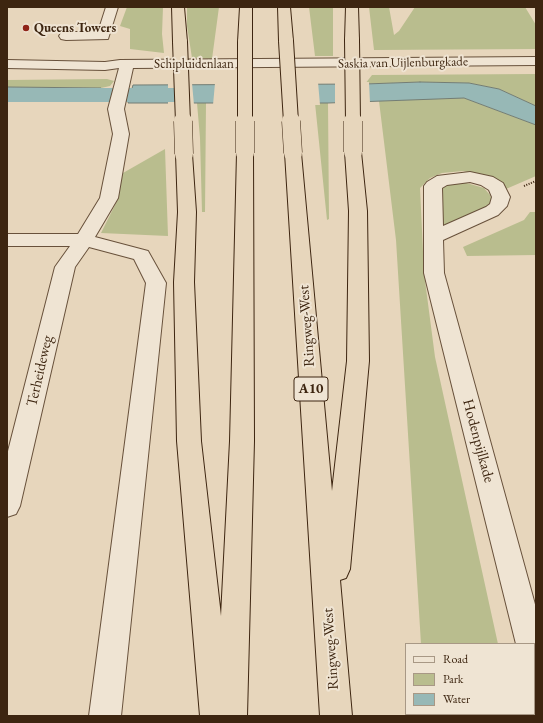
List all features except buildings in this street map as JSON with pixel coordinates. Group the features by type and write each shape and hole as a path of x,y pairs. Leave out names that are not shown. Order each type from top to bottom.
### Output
{"highway":[{"path":"178,7 187,212 184,282 189,441 216,716"},
{"path":"231,716 242,442 246,7"},
{"name":"Ringweg-West","path":"284,7 293,153 336,716"},
{"name":"A10","path":"330,624 358,361 358,211 353,152 352,7"}],"street":[{"path":"56,61 68,31 103,36 112,7"},
{"name":"Schipluidenlaan","path":"7,56 105,66 124,64 269,64"},
{"name":"Schipluidenlaan","path":"7,64 56,61"},
{"name":"Saskia van Uijlenburgkade","path":"269,64 536,61"},
{"name":"Terheideweg","path":"7,506 65,267 84,240 108,198 121,134 116,109 122,83 124,64"},
{"name":"Hodenpijlkade","path":"434,237 434,273 531,643"},
{"path":"7,240 84,240 141,255 156,283 105,716"}],"green space":[{"path":"127,7 163,7 162,34 164,53 130,49 130,29 120,26"},
{"path":"187,7 219,7 212,59 192,58 187,26"},
{"path":"309,7 333,7 333,56 315,56"},
{"path":"369,7 389,7 394,35 399,31 415,7 525,7 536,25 536,49 374,50"},
{"path":"536,74 536,106 499,89 469,83 420,82 365,84 372,75"},
{"path":"107,79 114,81 110,86 101,88 7,87 7,80"},
{"path":"464,98 536,125 536,176 506,189 496,181 480,175 463,171 442,173 430,178 420,188 424,273 435,357 498,643 421,643 396,240 379,101"},
{"path":"197,103 206,103 205,212 202,212 200,138"},
{"path":"315,103 328,103 329,219 327,220"},
{"path":"165,149 168,236 101,233 117,201 123,173"},
{"path":"463,182 484,188 490,195 492,201 486,208 449,224 443,224 440,221 440,190 445,185"},
{"path":"530,212 536,212 536,255 467,256 463,247 524,220"},
{"path":"426,715 514,715 514,716"}],"water":[{"path":"420,82 469,83 499,89 536,106 536,125 464,98 328,103 128,103 133,85 365,84"},
{"path":"7,87 101,88 102,99 7,101"}],"pier":[{"path":"318,82 320,105 213,105 215,83"},
{"path":"335,82 369,82 370,103 335,105"},
{"path":"168,83 192,83 194,105 168,105"}],"waterway":[{"path":"7,95 177,95"}],"place":[{"name":"Queens Towers","path":"26,28"}]}
